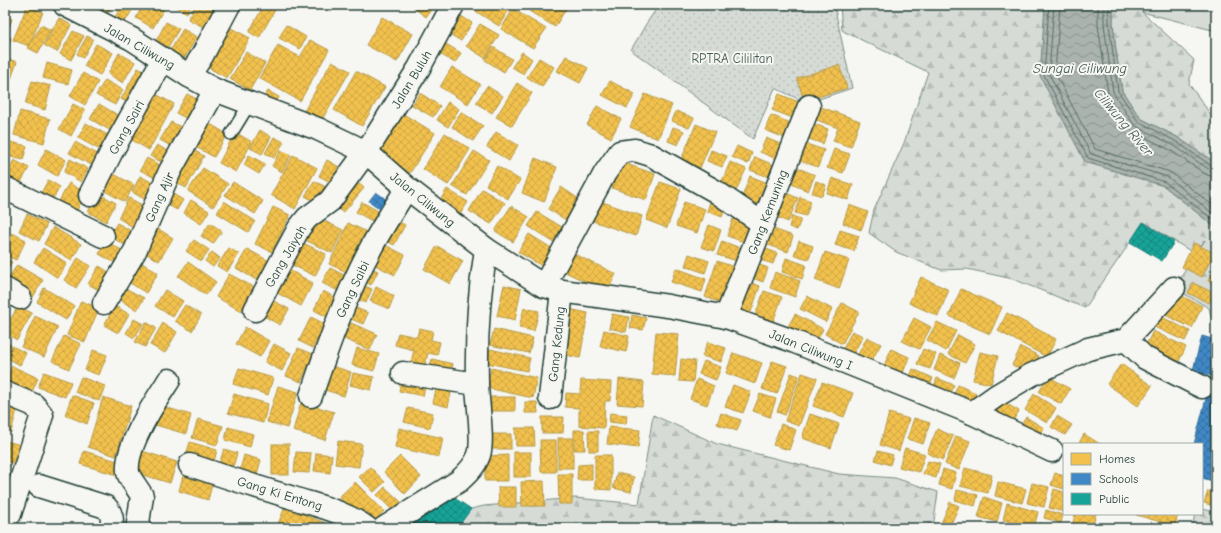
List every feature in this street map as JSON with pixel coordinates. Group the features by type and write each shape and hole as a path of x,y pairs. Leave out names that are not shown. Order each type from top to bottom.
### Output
{"street":[{"name":"Jalan Ciliwung","path":"65,5 132,39 189,76 215,90 318,129 366,152 407,188 486,249"},
{"path":"189,76 202,56 229,5"},
{"name":"Jalan Buluh","path":"366,152 419,68 453,5"},
{"name":"Gang Sairi","path":"90,195 111,153 163,59"},
{"name":"Gang Ajir","path":"104,304 135,251 170,171 215,90"},
{"name":"Gang Kemuning","path":"726,317 809,106"},
{"path":"553,288 605,173 620,152 635,150 651,155 715,191 762,223"},
{"name":"Gang Jaiyah","path":"255,310 299,228 307,218 330,201 366,152"},
{"path":"5,188 103,236"},
{"name":"Gang Saibi","path":"310,396 333,333 356,279 372,246 407,188"},
{"path":"384,528 459,481 470,471 479,454 481,444 476,384 477,333 480,285 486,249"},
{"name":"Jalan Ciliwung I","path":"486,249 553,288 668,306 726,317 790,340 972,413 1052,451"},
{"name":"Gang Kedung","path":"550,398 553,288"},
{"path":"972,413 996,396 1031,375 1088,349 1126,340 1174,288"},
{"path":"1126,340 1145,358 1202,387"},
{"path":"403,373 476,384"},
{"path":"140,528 138,523 142,496 128,474 128,461 132,446 169,380"},
{"path":"5,393 34,405 42,415 10,514 5,516"},
{"name":"Gang Ki Entong","path":"190,464 302,501 335,510 356,520 366,528"},
{"path":"39,486 106,507 111,513 113,522 111,528"}],"lane":[{"path":"231,134 250,103"}],"green space":[{"name":"RPTRA Cililitan","path":"659,5 834,5 852,88 807,103 775,88 753,139 631,50"},
{"path":"840,5 1046,5 1085,161 1164,186 1216,228 1216,333 1209,308 1174,288 1205,240 1195,254 1144,222 1085,308 1013,279 967,269 941,270 896,252 869,233 874,210 904,143 928,72 842,30"},
{"path":"1113,5 1143,5 1142,12 1194,60 1189,84 1216,122 1216,164 1177,137 1140,118 1122,91 1113,23"},
{"path":"1143,5 1216,5 1216,31 1142,12"},
{"path":"653,415 717,444 839,474 895,478 938,492 933,528 457,528 471,509 484,506 575,498 639,504"},
{"path":"1203,509 1216,512 1216,528 1192,528 1195,515 1203,515"}],"water":[{"name":"Sungai Ciliwung","path":"1045,5 1113,5 1113,23 1122,91 1140,118 1177,137 1216,163 1216,228 1164,186 1085,162 1040,76"}],"building: Homes":[{"path":"94,5 112,5 107,14"},
{"path":"122,5 135,5 124,24 114,19"},
{"path":"143,5 166,5 153,28 136,18"},
{"path":"173,5 191,5 187,13"},
{"path":"196,5 218,5 205,28 188,19"},
{"path":"264,5 275,10 259,38 249,32"},
{"path":"410,5 435,5 426,17"},
{"path":"470,5 512,5 499,26 469,7"},
{"path":"533,5 564,5 567,7 555,27 529,11"},
{"path":"27,6 43,12 29,46 13,40"},
{"path":"513,9 546,29 533,48 501,29"},
{"path":"458,14 472,23 461,41 446,32"},
{"path":"5,16 12,19 7,34 5,34"},
{"path":"382,17 413,34 397,62 366,45"},
{"path":"59,18 71,25 57,52 44,45"},
{"path":"166,22 179,29 168,47 156,41"},
{"path":"480,24 499,35 485,58 466,46"},
{"path":"41,25 51,30 38,53 28,48"},
{"path":"286,25 306,37 300,49 279,38"},
{"path":"231,28 250,38 227,78 209,68"},
{"path":"183,29 197,37 181,64 167,56"},
{"path":"73,31 84,36 71,60 60,54"},
{"path":"5,36 11,38 6,56 5,56"},
{"path":"87,36 93,39 83,58 77,54"},
{"path":"310,40 329,50 300,101 259,78 278,45 300,57"},
{"path":"96,44 113,53 100,75 84,66"},
{"path":"446,44 461,53 455,63 440,54"},
{"path":"493,47 512,59 504,72 485,60"},
{"path":"246,52 265,63 250,90 230,79"},
{"path":"522,52 532,59 523,74 512,67"},
{"path":"119,53 135,62 123,83 108,74"},
{"path":"566,56 588,68 580,83 557,71"},
{"path":"5,58 17,62 11,79 5,77"},
{"path":"539,58 554,67 542,87 527,77"},
{"path":"332,61 350,71 320,123 303,113"},
{"path":"47,63 72,70 68,84 43,78"},
{"path":"839,65 847,88 804,101 797,78"},
{"path":"452,67 480,84 468,104 440,87"},
{"path":"138,68 151,75 134,106 121,99"},
{"path":"356,71 385,87 362,126 334,110"},
{"path":"83,73 98,82 85,105 70,96"},
{"path":"105,80 123,90 115,105 96,95"},
{"path":"32,81 51,86 45,110 25,104"},
{"path":"610,81 635,94 627,108 602,95"},
{"path":"517,83 532,93 512,126 496,117"},
{"path":"487,86 503,96 492,113 476,103"},
{"path":"150,91 174,104 149,150 125,136"},
{"path":"268,91 279,97 273,108 262,101"},
{"path":"420,93 440,106 433,117 412,105"},
{"path":"187,94 204,103 193,122 176,113"},
{"path":"645,94 672,105 658,139 630,127"},
{"path":"779,94 804,104 798,120 772,110"},
{"path":"448,102 459,109 448,127 437,120"},
{"path":"73,104 85,110 71,136 59,129"},
{"path":"99,104 123,118 115,133 90,119"},
{"path":"597,106 621,119 611,138 587,125"},
{"path":"818,106 860,121 851,147 833,141 838,128 814,119"},
{"path":"20,111 50,119 44,143 14,135"},
{"path":"676,111 694,118 689,128 672,121"},
{"path":"400,112 435,133 410,173 375,152"},
{"path":"461,112 483,126 473,141 452,127"},
{"path":"771,115 798,126 792,141 765,130"},
{"path":"205,121 227,134 214,157 192,145"},
{"path":"806,121 828,129 823,144 801,136"},
{"path":"171,122 187,130 176,149 160,140"},
{"path":"86,123 113,138 104,152 78,138"},
{"path":"696,124 715,132 700,168 681,160"},
{"path":"673,127 684,131 678,145 668,141"},
{"path":"260,130 271,137 262,154 250,148"},
{"path":"235,132 252,142 236,172 219,163"},
{"path":"496,132 518,145 509,161 487,147"},
{"path":"445,133 470,149 448,185 423,169"},
{"path":"274,137 284,142 274,158 265,153"},
{"path":"766,138 785,146 779,160 760,152"},
{"path":"798,141 824,150 818,167 792,158"},
{"path":"11,142 27,146 23,160 7,156"},
{"path":"75,142 103,157 97,168 69,153"},
{"path":"157,145 173,154 167,165 150,156"},
{"path":"737,146 752,153 748,164 732,157"},
{"path":"188,147 204,156 186,188 170,179"},
{"path":"46,149 66,160 57,176 38,165"},
{"path":"834,149 850,154 843,173 827,168"},
{"path":"281,150 291,155 282,172 272,166"},
{"path":"711,150 727,156 722,167 707,161"},
{"path":"474,151 489,160 467,195 452,186"},
{"path":"249,155 265,164 259,174 244,165"},
{"path":"293,155 317,168 295,209 271,195"},
{"path":"755,157 776,166 771,178 750,170"},
{"path":"147,158 165,168 159,180 140,170"},
{"path":"535,158 557,167 544,202 522,193"},
{"path":"70,159 88,169 81,182 64,172"},
{"path":"14,160 29,168 20,184 5,176"},
{"path":"327,160 341,168 332,183 319,176"},
{"path":"621,162 655,174 646,200 612,188"},
{"path":"730,162 746,169 735,193 720,186"},
{"path":"791,165 815,175 808,191 784,181"},
{"path":"497,166 520,180 508,199 486,185"},
{"path":"203,168 228,184 213,207 188,191"},
{"path":"110,172 134,185 125,202 101,189"},
{"path":"140,176 155,184 146,200 132,192"},
{"path":"750,176 770,184 759,209 740,202"},
{"path":"352,178 364,188 343,213 331,202"},
{"path":"832,178 853,185 848,200 827,193"},
{"path":"48,180 60,187 49,205 38,199"},
{"path":"314,181 326,187 317,203 305,196"},
{"path":"816,181 826,185 822,196 812,193"},
{"path":"233,182 263,201 255,214 225,195"},
{"path":"660,182 681,189 667,228 646,220"},
{"path":"69,183 86,193 75,214 57,205"},
{"path":"561,187 579,199 566,220 548,209"},
{"path":"447,189 468,202 457,219 436,207"},
{"path":"482,189 505,203 491,224 469,211"},
{"path":"779,190 798,198 788,222 769,214"},
{"path":"170,192 183,200 177,210 164,203"},
{"path":"98,193 116,203 106,222 88,212"},
{"path":"800,197 811,201 806,216 795,213"},
{"path":"129,198 144,206 133,227 118,218"},
{"path":"711,199 727,204 722,217 707,211"},
{"path":"191,200 209,211 201,224 184,213"},
{"path":"224,201 255,221 248,232 217,213"},
{"path":"600,201 642,216 636,236 593,221"},
{"path":"362,202 385,215 379,225 356,212"},
{"path":"684,202 705,209 697,233 676,226"},
{"path":"849,205 868,212 861,230 843,223"},
{"path":"511,206 529,217 513,242 495,231"},
{"path":"273,207 290,215 272,252 255,244"},
{"path":"537,212 562,227 553,242 528,226"},
{"path":"27,214 47,224 39,241 19,231"},
{"path":"312,215 343,230 332,253 301,238"},
{"path":"792,216 801,219 797,230 789,227"},
{"path":"392,218 405,225 394,245 381,238"},
{"path":"733,219 759,228 753,245 727,236"},
{"path":"117,223 133,232 125,245 109,236"},
{"path":"210,223 222,231 213,244 201,236"},
{"path":"348,223 367,232 348,273 329,264"},
{"path":"152,225 173,238 159,261 138,249"},
{"path":"709,225 721,230 714,251 701,247"},
{"path":"53,227 81,244 72,260 44,244"},
{"path":"768,227 793,236 788,252 763,243"},
{"path":"840,230 859,236 854,251 835,245"},
{"path":"12,233 26,240 16,260 5,255 5,247"},
{"path":"529,234 553,249 542,266 518,252"},
{"path":"194,240 209,250 201,261 186,251"},
{"path":"297,240 326,254 315,276 286,262"},
{"path":"106,241 125,252 117,264 99,254"},
{"path":"722,241 748,251 744,263 717,255"},
{"path":"799,241 813,246 809,259 794,255"},
{"path":"379,242 405,255 395,275 369,262"},
{"path":"1194,243 1214,253 1202,277 1182,267"},
{"path":"437,246 463,261 450,284 424,269"},
{"path":"761,247 777,253 773,264 757,259"},
{"path":"43,248 67,263 58,278 34,262"},
{"path":"229,248 239,254 227,272 217,266"},
{"path":"247,249 269,261 258,281 236,268"},
{"path":"212,252 220,258 213,267 205,261"},
{"path":"570,252 616,274 607,292 561,270"},
{"path":"825,252 849,260 839,289 815,280"},
{"path":"689,254 709,261 705,273 685,266"},
{"path":"5,258 12,262 5,273"},
{"path":"78,258 90,266 76,288 64,280"},
{"path":"134,258 158,273 146,293 122,278"},
{"path":"786,258 806,265 802,279 782,272"},
{"path":"717,261 740,269 727,305 705,297"},
{"path":"188,262 216,282 206,295 178,276"},
{"path":"752,262 768,268 763,282 747,276"},
{"path":"17,265 43,280 32,299 5,284"},
{"path":"365,265 378,271 371,285 358,278"},
{"path":"99,266 114,275 104,293 88,284"},
{"path":"282,266 313,283 301,306 270,289"},
{"path":"1216,266 1216,285 1208,281"},
{"path":"330,268 348,277 340,292 322,283"},
{"path":"676,268 706,279 702,292 671,282"},
{"path":"775,272 800,281 795,297 770,288"},
{"path":"229,274 254,287 241,311 216,297"},
{"path":"921,277 949,290 938,316 909,303"},
{"path":"743,280 760,286 750,315 732,309"},
{"path":"355,282 372,289 366,303 349,295"},
{"path":"1193,283 1214,293 1209,303 1188,293"},
{"path":"504,285 521,289 515,320 497,316"},
{"path":"376,287 394,296 389,309 370,301"},
{"path":"44,288 74,306 66,320 37,302"},
{"path":"125,288 144,298 137,310 118,299"},
{"path":"961,289 1002,307 990,334 949,316"},
{"path":"165,290 183,301 173,317 155,306"},
{"path":"323,291 338,299 329,318 314,310"},
{"path":"764,291 782,297 773,322 755,316"},
{"path":"1174,292 1202,306 1192,328 1163,314"},
{"path":"807,296 832,309 826,322 800,309"},
{"path":"268,298 289,309 280,325 260,314"},
{"path":"81,301 99,308 85,342 67,335"},
{"path":"842,303 859,312 842,344 825,334"},
{"path":"185,305 201,315 192,331 175,321"},
{"path":"349,305 368,313 363,324 344,316"},
{"path":"18,306 32,313 17,340 5,333 5,329"},
{"path":"115,306 129,314 118,333 104,325"},
{"path":"524,308 539,311 534,331 519,328"},
{"path":"569,309 588,313 580,358 560,354"},
{"path":"1007,313 1056,339 1047,357 998,331"},
{"path":"612,314 629,317 626,332 609,328"},
{"path":"795,314 823,329 814,346 786,330"},
{"path":"632,315 646,318 643,330 630,328"},
{"path":"35,316 58,327 44,357 21,347"},
{"path":"1160,316 1190,331 1185,341 1154,327"},
{"path":"311,317 325,324 313,348 299,341"},
{"path":"914,318 931,327 919,349 902,341"},
{"path":"134,319 143,324 134,338 126,333"},
{"path":"146,322 156,328 145,347 135,342"},
{"path":"937,322 956,331 946,351 927,340"},
{"path":"163,323 177,332 165,353 150,345"},
{"path":"351,323 377,334 370,350 344,339"},
{"path":"245,327 269,341 260,357 236,344"},
{"path":"419,328 433,331 431,340 440,342 437,355 428,353 425,365 411,362 414,350 395,345 398,333 417,337"},
{"path":"494,329 533,338 529,353 490,345"},
{"path":"604,330 629,336 626,352 600,346"},
{"path":"852,331 863,336 850,360 840,355"},
{"path":"1153,331 1186,347 1176,367 1143,351"},
{"path":"656,332 679,334 675,376 652,374"},
{"path":"958,335 975,344 965,363 948,354"},
{"path":"64,336 81,344 69,369 52,361"},
{"path":"867,337 881,344 867,369 854,362"},
{"path":"708,342 726,348 721,362 702,356"},
{"path":"5,343 11,345 5,359"},
{"path":"274,344 291,353 282,371 265,362"},
{"path":"12,346 26,353 20,365 7,358"},
{"path":"1021,347 1039,356 1030,374 1012,365"},
{"path":"298,348 313,354 301,382 286,376"},
{"path":"357,348 379,354 374,371 352,365"},
{"path":"490,349 530,358 527,371 487,363"},
{"path":"891,349 909,357 900,381 881,373"},
{"path":"923,349 936,354 930,369 917,364"},
{"path":"93,350 107,355 99,375 85,370"},
{"path":"980,352 998,356 991,384 973,380"},
{"path":"733,353 762,363 755,384 726,373"},
{"path":"940,355 960,363 954,378 934,370"},
{"path":"432,359 453,364 450,378 428,373"},
{"path":"681,359 695,361 693,382 679,381"},
{"path":"704,361 721,367 716,380 699,374"},
{"path":"772,361 787,366 777,394 762,389"},
{"path":"1121,364 1152,386 1138,406 1107,384"},
{"path":"12,366 38,378 29,399 5,388 5,382"},
{"path":"332,366 351,372 344,396 325,390"},
{"path":"239,368 273,378 268,395 233,384"},
{"path":"491,368 537,378 533,398 487,388"},
{"path":"913,369 933,378 927,394 906,386"},
{"path":"44,372 71,382 65,397 38,387"},
{"path":"353,373 374,377 371,390 350,385"},
{"path":"791,373 799,376 785,415 777,412"},
{"path":"802,373 817,378 799,426 785,421"},
{"path":"1048,376 1070,389 1061,404 1039,392"},
{"path":"81,377 105,386 99,401 75,392"},
{"path":"402,377 426,382 423,396 399,391"},
{"path":"937,378 954,385 948,402 931,395"},
{"path":"619,379 644,382 642,406 617,404"},
{"path":"697,379 714,386 707,405 690,399"},
{"path":"581,380 611,382 610,401 605,401 604,428 579,426 579,408 565,407 566,393 580,394"},
{"path":"822,382 853,393 844,417 813,406"},
{"path":"437,384 452,388 448,407 433,403"},
{"path":"733,385 751,392 743,413 725,407"},
{"path":"958,385 976,393 969,412 950,404"},
{"path":"278,386 298,392 287,428 267,422"},
{"path":"234,394 268,404 263,423 228,413"},
{"path":"760,394 776,399 770,417 753,411"},
{"path":"1034,394 1056,408 1047,423 1025,410"},
{"path":"72,395 94,403 87,424 65,415"},
{"path":"103,397 131,406 116,456 88,447"},
{"path":"491,397 515,397 515,411 491,411"},
{"path":"995,397 1019,411 1009,427 985,414"},
{"path":"301,402 334,412 325,440 293,431"},
{"path":"525,402 537,402 538,413 525,413"},
{"path":"158,405 191,415 186,434 152,424"},
{"path":"5,407 17,410 11,432 5,430"},
{"path":"408,408 433,413 430,428 404,422"},
{"path":"610,413 627,415 626,424 609,422"},
{"path":"721,413 741,420 737,431 717,424"},
{"path":"889,413 909,419 899,451 880,445"},
{"path":"810,414 839,424 831,448 802,438"},
{"path":"1057,416 1072,425 1065,435 1051,427"},
{"path":"542,417 564,417 563,433 542,433"},
{"path":"1026,417 1044,428 1035,441 1017,431"},
{"path":"914,418 930,423 923,444 907,439"},
{"path":"198,419 223,426 217,445 192,438"},
{"path":"781,424 796,430 789,450 773,445"},
{"path":"228,427 253,434 250,447 225,440"},
{"path":"609,427 640,430 638,448 607,444"},
{"path":"399,428 443,438 439,457 395,447"},
{"path":"515,428 534,428 535,446 516,446"},
{"path":"937,429 953,436 943,460 927,453"},
{"path":"574,430 584,430 585,450 574,450"},
{"path":"588,431 598,431 598,451 589,451"},
{"path":"488,434 511,434 511,449 488,449"},
{"path":"1084,434 1098,443 1079,443"},
{"path":"956,436 970,441 959,470 945,464"},
{"path":"558,438 573,438 573,468 558,468"},
{"path":"540,440 556,440 556,472 541,472"},
{"path":"5,441 22,445 17,464 5,461"},
{"path":"338,441 362,444 359,467 335,464"},
{"path":"190,442 217,450 212,469 184,461"},
{"path":"272,444 289,444 289,475 272,475"},
{"path":"905,448 925,454 919,472 899,467"},
{"path":"136,449 177,462 170,483 129,471"},
{"path":"224,449 237,453 231,474 217,470"},
{"path":"84,451 124,463 120,476 80,464"},
{"path":"878,451 893,455 890,465 875,460"},
{"path":"296,452 311,453 309,473 294,472"},
{"path":"514,452 531,452 531,477 514,477"},
{"path":"316,453 332,455 330,473 314,471"},
{"path":"244,455 261,460 255,482 238,477"},
{"path":"508,455 508,481 485,481 485,456"},
{"path":"595,455 611,455 611,490 595,489"},
{"path":"400,456 421,477 405,494 384,472"},
{"path":"928,461 940,464 936,478 923,474"},
{"path":"592,464 592,480 577,480 578,465"},
{"path":"370,467 385,482 374,492 359,477"},
{"path":"185,468 214,477 208,500 179,491"},
{"path":"965,468 992,475 988,493 960,486"},
{"path":"943,469 956,473 952,489 939,485"},
{"path":"617,473 634,477 631,492 613,488"},
{"path":"1055,473 1063,476 1063,489 1051,485"},
{"path":"558,474 572,474 572,504 559,504"},
{"path":"544,481 545,506 522,506 521,482"},
{"path":"355,482 384,511 369,527 339,497"},
{"path":"998,482 1026,489 1022,503 995,496"},
{"path":"1032,483 1049,487 1044,507 1027,503"},
{"path":"385,487 401,502 392,510 377,495"},
{"path":"498,487 516,487 516,507 499,507"},
{"path":"1054,489 1063,492 1063,512 1049,508"},
{"path":"957,490 978,495 975,506 955,500"},
{"path":"1208,491 1216,494 1216,507 1204,503"},
{"path":"984,497 1002,503 997,522 978,517"},
{"path":"950,502 959,506 949,528 939,528"},
{"path":"1007,503 1038,512 1034,528 1003,520"},
{"path":"285,507 325,523 323,528 289,528 278,524"},
{"path":"1046,510 1063,515 1061,523 1044,518"},
{"path":"1075,515 1096,515 1092,528 1072,528"},
{"path":"1136,515 1178,515 1175,526"},
{"path":"1040,523 1058,528 1039,528"}],"building: Schools":[{"path":"376,192 394,205 387,214 369,201"},
{"path":"1202,336 1216,340 1216,482 1203,478 1203,443 1194,443 1212,376 1193,370"}],"building: Public":[{"path":"1143,222 1174,242 1162,261 1130,242"},
{"path":"444,491 471,509 457,528 398,528"}],"water label":[{"name":"Ciliwung River","path":"1124,122"}]}
